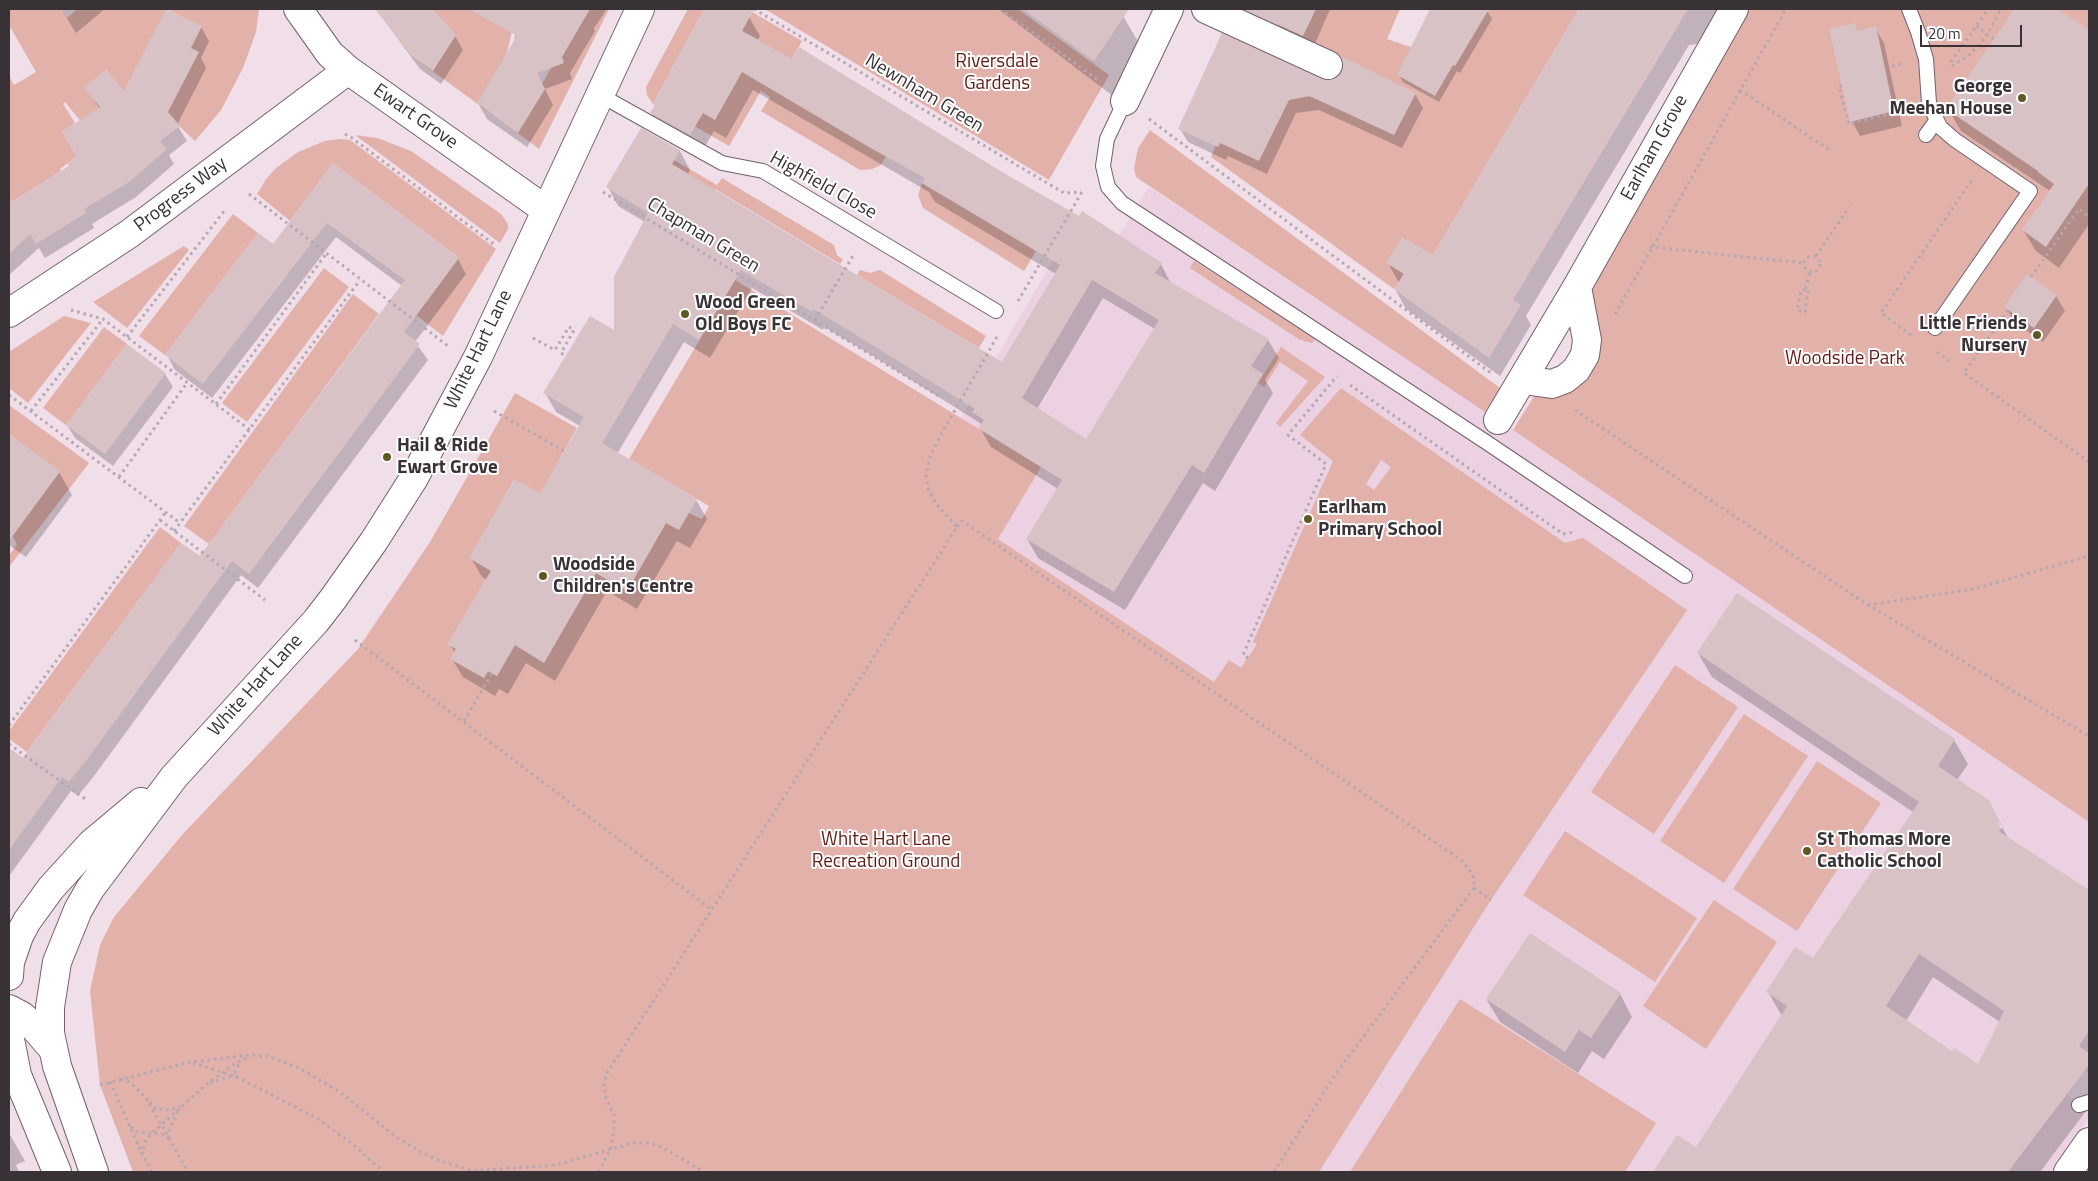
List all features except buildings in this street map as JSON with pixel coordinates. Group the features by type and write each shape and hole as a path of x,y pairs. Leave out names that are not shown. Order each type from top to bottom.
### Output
{"street":[{"name":"Ewart Grove","path":"298,9 324,46 348,70 546,210"},
{"name":"White Hart Lane","path":"94,1172 69,1103 52,1048 50,1007 53,982 57,962 75,917 90,888 174,777 316,621 374,541 414,478 478,357 640,9"},
{"path":"1125,101 1170,9"},
{"path":"1206,9 1328,65"},
{"name":"Earlham Grove","path":"1492,431 1577,287 1734,9"},
{"name":"Progress Way","path":"9,313 129,234 348,70"},
{"path":"1520,385 1552,384 1565,379 1576,370 1585,355 1587,340 1577,287"},
{"name":"White Hart Lane","path":"9,968 19,936 27,921 57,882 91,844 174,777"},
{"path":"9,1009 27,1020 52,1048"},
{"path":"9,1034 13,1069 58,1172"},
{"path":"2068,1172 2089,1142"}],"lane":[{"path":"1909,9 1926,59 1929,103 1936,121 1946,133 2030,191 1935,328"},
{"name":"Highfield Close","path":"600,95 722,163 763,171 996,310"},
{"path":"1125,101 1108,140 1102,166 1104,178 1114,196 1142,216 1492,431 1685,576"},
{"path":"1926,135 1936,121"}],"path":[{"name":"Newnham Green","path":"754,9 1064,193 1082,192 1016,304"},
{"path":"1000,9 1103,84"},
{"path":"1613,316 1650,247 1786,9"},
{"path":"1988,9 1946,69 1969,55 1988,35 2001,9"},
{"path":"2074,9 2080,9"},
{"path":"1976,26 1994,38"},
{"path":"1842,86 1839,86 1849,124 1929,103"},
{"path":"1740,90 1831,152"},
{"path":"1148,119 1520,385"},
{"path":"344,134 352,138 498,247"},
{"path":"1913,336 1881,313 1986,161"},
{"name":"Chapman Green","path":"603,192 942,398"},
{"path":"249,194 448,346"},
{"path":"1816,256 1849,207"},
{"path":"2032,277 2079,209 2089,216"},
{"path":"127,337 225,210"},
{"path":"815,320 868,232"},
{"path":"1650,247 1804,263"},
{"path":"216,404 326,254"},
{"path":"1809,256 1816,256 1820,261 1820,266 1817,271 1810,272 1804,268 1804,263 1809,256"},
{"path":"1805,290 1808,291 1805,312 1798,310 1801,290 1805,290 1810,272"},
{"path":"174,531 360,280"},
{"path":"64,309 103,319 250,430"},
{"path":"2008,310 1964,374 2089,462"},
{"path":"31,411 103,319"},
{"path":"533,338 555,350 569,327 574,330 561,353 566,356"},
{"path":"957,527 937,505 929,491 926,476 930,457 952,414 1001,330"},
{"path":"1936,352 1952,363"},
{"path":"1248,658 1243,655 1326,464 1288,435 1336,376 1563,534 1579,530"},
{"path":"119,476 188,383"},
{"path":"9,394 180,523"},
{"path":"1571,407 1868,606 2089,736"},
{"path":"494,411 564,451"},
{"path":"9,725 166,512"},
{"path":"160,520 265,600"},
{"path":"599,1172 611,1148 614,1121 604,1087 607,1073 962,520 1461,860 1471,872 1474,888 1337,1072 1274,1172"},
{"path":"1868,606 1974,589 2089,556"},
{"path":"354,640 464,721 712,910"},
{"path":"464,721 492,673"},
{"path":"9,744 88,802"},
{"path":"1474,888 1492,900"},
{"path":"100,1085 190,1062 251,1055 267,1056 299,1068 340,1092 396,1137 438,1160 471,1172 556,1165 634,1142 648,1143 677,1155 704,1172"},
{"path":"142,1153 145,1142 161,1124 207,1084 251,1055"},
{"path":"237,1077 235,1072 242,1060"},
{"path":"190,1062 237,1077 317,1118 355,1146 383,1172"},
{"path":"207,1084 227,1077 237,1077"},
{"path":"121,1079 131,1084 156,1109 167,1110 181,1107"},
{"path":"110,1082 152,1172"},
{"path":"146,1098 188,1172"},
{"path":"169,1139 169,1130 181,1107"},
{"path":"130,1125 137,1132 162,1134 169,1139"}],"shaded area":[{"path":"1149,187 1521,435 2089,822 2089,1074 2085,1070 2067,1095 2089,1112 2089,1118 2051,1172 1319,1172 1504,880 998,539 950,436 1082,211 1119,235"}],"green space":[{"path":"9,9 61,9 67,18 77,9 167,9 259,9 256,32 243,68 221,110 195,141 179,126 97,141 65,102 63,104 75,123 62,132 77,156 60,169 61,171 10,203 9,76 14,85 36,72 9,25","holes":["167,9 194,23 149,43"]},
{"path":"406,9 517,9 493,115 424,65 426,32"},
{"path":"585,9 609,9 539,149 515,131"},
{"path":"688,9 704,9 653,104 647,95 646,87"},
{"name":"Riversdale Gardens","path":"765,9 1018,9 1109,75 1049,180"},
{"path":"1315,9 1400,9 1387,39 1411,47 1452,28 1462,9 1579,9 1433,255 1404,273 1394,289 1211,157 1245,74 1293,89 1394,134 1406,112 1389,109 1335,85 1344,65 1274,32 1281,14 1308,26"},
{"name":"Woodside Park","path":"1750,9 2089,9 2089,822 1513,430 1538,390 1599,354 1600,328 1590,295 1594,284"},
{"path":"752,12 802,41 784,73 886,156 881,165 872,169 860,170 761,111 770,97 761,91 729,146 691,124 699,111 715,119 751,55 759,40 742,31"},
{"path":"1150,130 1500,388 1485,412 1136,177 1134,168 1138,148"},
{"path":"355,135 377,138 411,151 501,214 508,224 508,229 500,243"},
{"path":"350,140 496,249 443,336 416,315 458,257 333,163 290,221 257,194 266,179 276,168 298,152 325,141"},
{"path":"674,160 717,185 722,178 834,245 837,255 843,260 840,264 715,189 687,237 670,167"},
{"path":"922,183 1036,251 1024,271 923,208 918,195"},
{"path":"233,214 258,233 165,355 139,336"},
{"path":"184,246 189,250 127,328 93,302"},
{"path":"1194,261 1315,339 1312,343 1300,340 1190,268"},
{"path":"324,268 349,287 247,422 222,403"},
{"path":"860,270 870,273 880,270 986,336 979,348 857,275"},
{"name":"White Hart Lane Recreation Ground","path":"735,280 1041,467 998,539 1214,682 1229,660 1241,668 1257,644 1253,642 1333,461 1300,435 1341,388 1565,543 1583,538 1687,610 1491,900 1319,1172 133,1172 100,1085 90,991 100,945 114,917 182,835 358,649 430,542 515,393 577,428 559,460 574,469 555,502 514,480 470,558 491,571 448,644 456,649 451,659 484,678 488,671 497,676 515,645 544,662 596,573 627,591 666,523 689,513 702,519 709,506 629,459","holes":["1381,460 1391,467 1374,490 1366,484"]},
{"path":"353,294 379,314 209,544 184,526"},
{"path":"64,316 91,323 28,403 9,388 9,352"},
{"path":"104,327 127,344 66,425 43,408"},
{"path":"1281,347 1325,377 1280,427 1276,423 1308,381 1280,362 1264,387 1258,383"},
{"path":"9,405 89,463 9,567 9,556 17,544 12,536 60,472 9,434"},
{"path":"160,527 181,543 27,752 9,739 9,731"},
{"path":"1675,665 1738,707 1654,834 1591,792"},
{"path":"1744,714 1808,756 1724,883 1660,841"},
{"path":"1817,761 1881,803 1797,931 1733,889"},
{"path":"1565,831 1697,918 1655,982 1523,895"},
{"path":"1714,900 1777,942 1706,1049 1643,1006"},
{"path":"1460,999 1656,1123 1625,1172 1350,1172"}],"place":[{"name":"George Meehan House","path":"2022,98"},
{"name":"Wood Green Old Boys FC","path":"685,314"},
{"name":"Little Friends Nursery","path":"2037,335"},
{"name":"Hail & Ride Ewart Grove","path":"387,457"},
{"name":"Earlham Primary School","path":"1308,519"},
{"name":"Woodside Children's Centre","path":"543,576"},
{"name":"St Thomas More Catholic School","path":"1807,851"}]}
